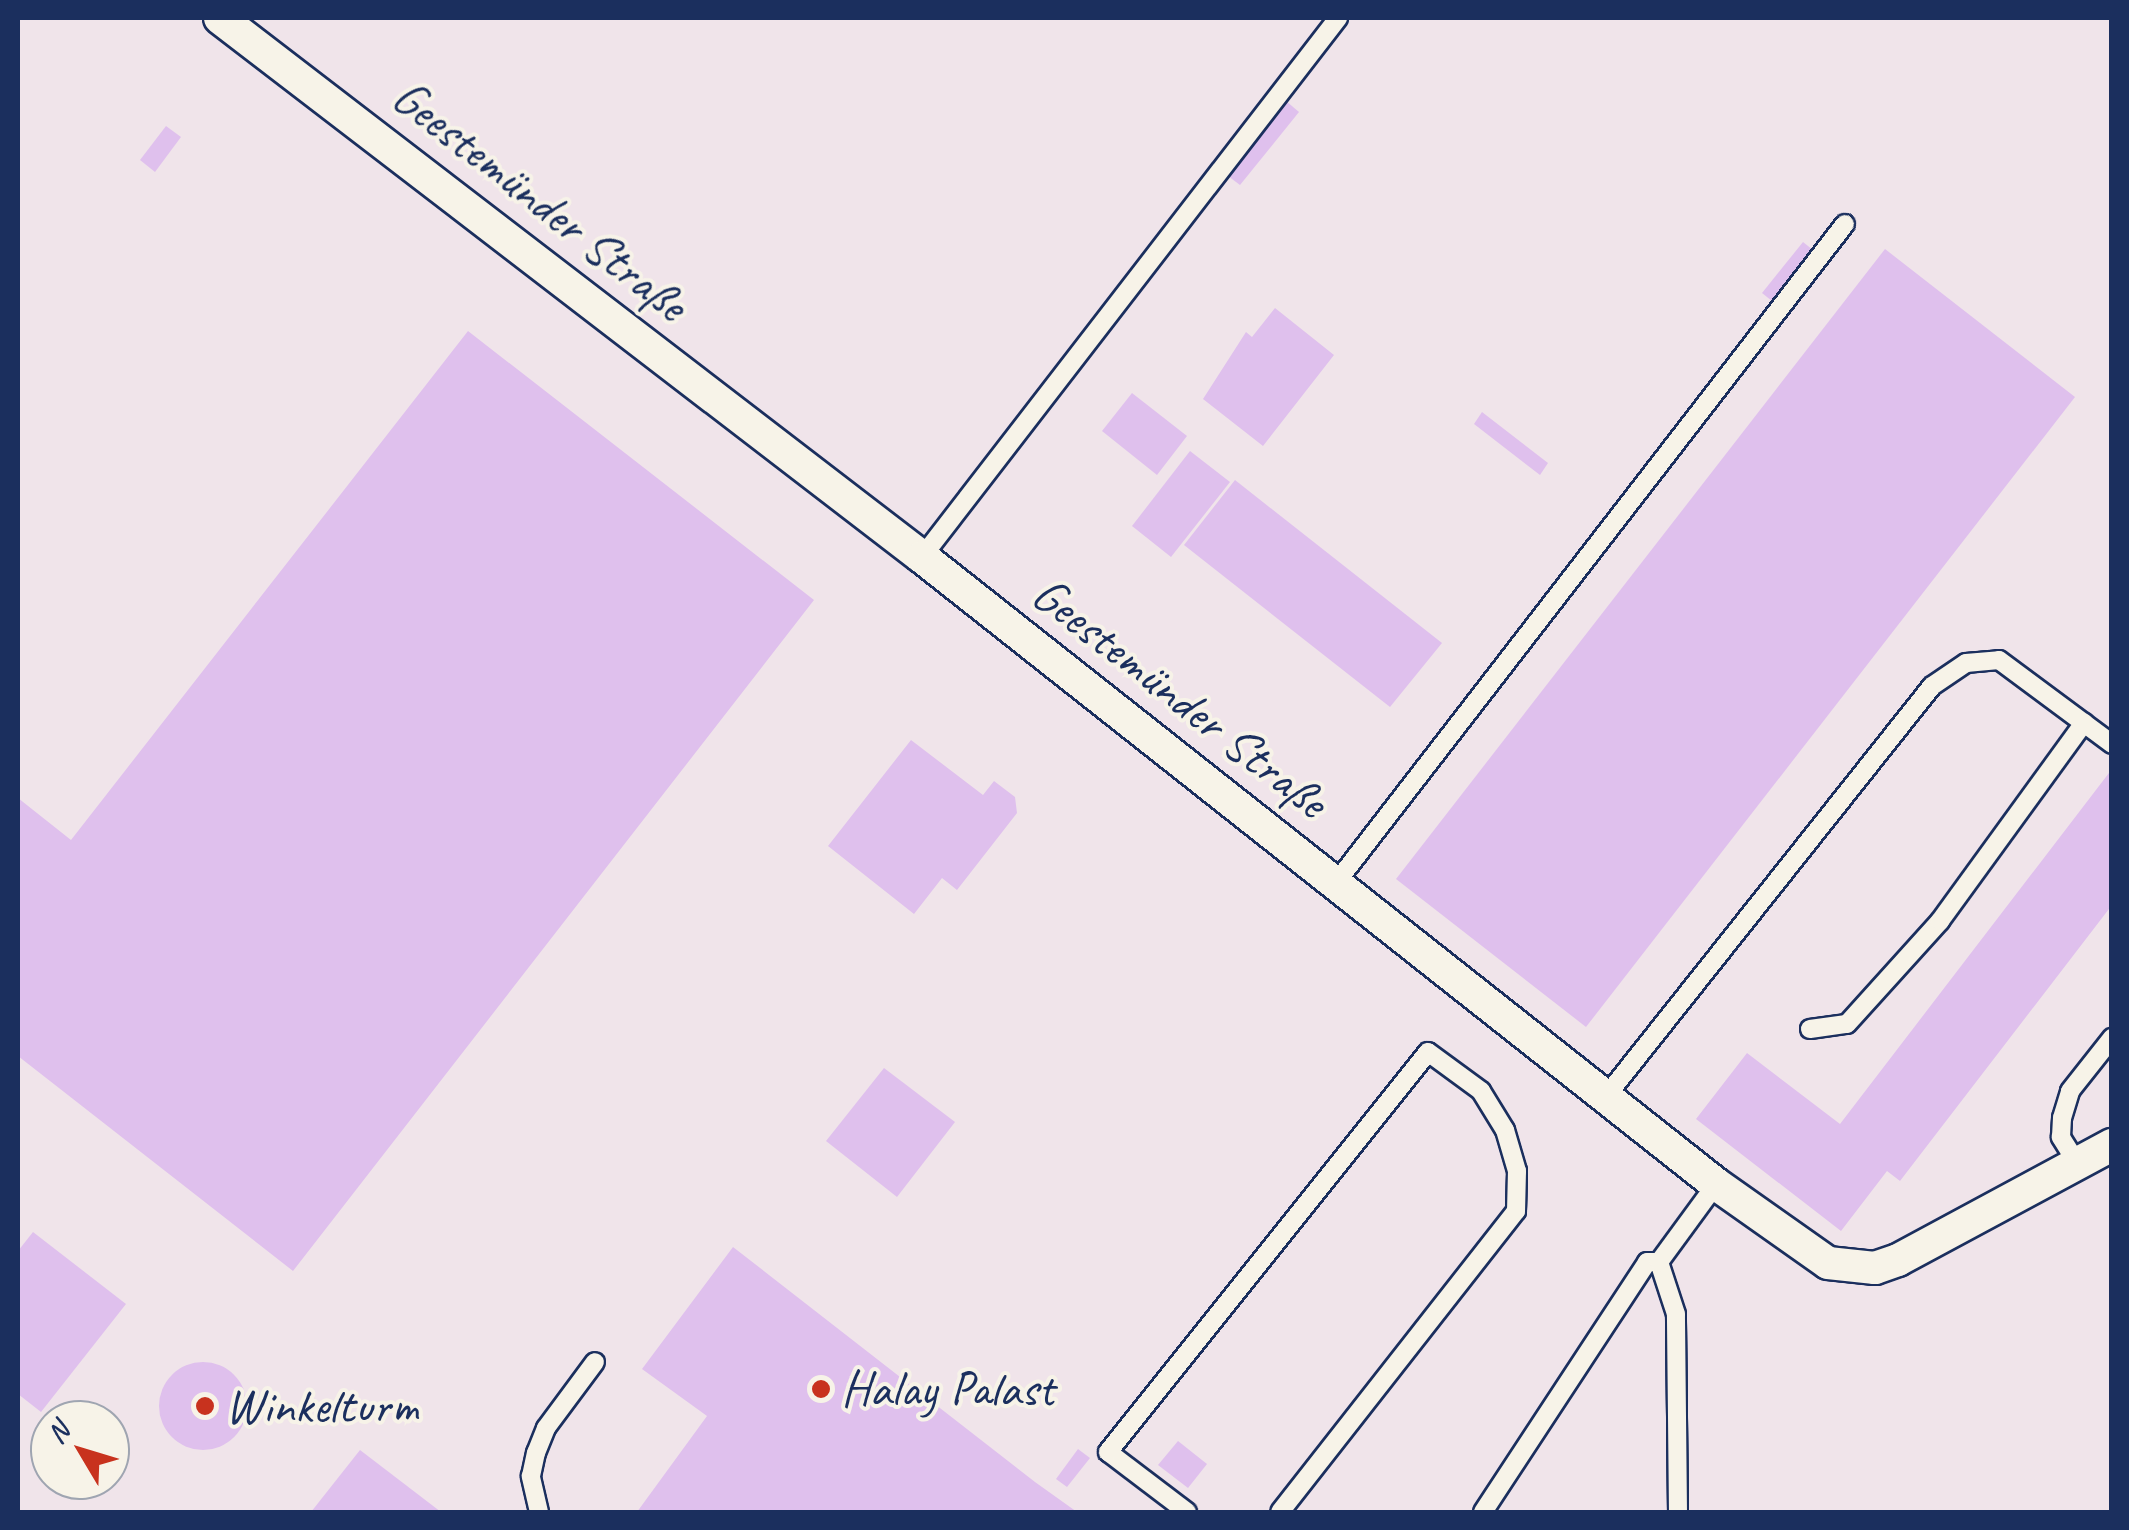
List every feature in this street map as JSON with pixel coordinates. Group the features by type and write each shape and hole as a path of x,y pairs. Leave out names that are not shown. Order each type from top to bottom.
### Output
{"street":[{"name":"Geestemünder Straße","path":"220,18 922,557 1716,1184 1828,1263 1875,1268 2112,1145"}],"lane":[{"path":"922,557 1338,18"},
{"path":"1335,884 1846,224"},
{"path":"1607,1095 1932,686 1966,662 1999,660 2112,744"},
{"path":"1810,1029 1848,1024 1940,922 2084,723"},
{"path":"2077,1163 2061,1137 2062,1118 2070,1091 2112,1038"},
{"path":"1188,1512 1108,1452 1428,1052 1482,1090 1505,1130 1516,1171 1516,1211 1280,1512"},
{"path":"1660,1262 1716,1184"},
{"path":"1483,1512 1647,1262 1660,1262"},
{"path":"1660,1262 1676,1314 1678,1512"},
{"path":"539,1512 531,1476 536,1453 546,1428 595,1362"}],"shaded area":[{"path":"18,18 2111,18 2111,1512 18,1512"}],"building":[{"path":"1286,101 1299,112 1240,185 1228,176"},
{"path":"166,126 181,137 155,172 140,160"},
{"path":"1803,242 1818,254 1777,305 1762,293"},
{"path":"1885,249 2075,397 1586,1027 1396,879"},
{"path":"1275,308 1334,355 1263,446 1203,399 1246,332 1252,337"},
{"path":"468,331 814,600 293,1271 18,1056 18,798 71,840"},
{"path":"1132,393 1187,436 1157,475 1102,431"},
{"path":"1482,412 1548,463 1540,475 1474,424"},
{"path":"1190,451 1230,482 1171,557 1132,526"},
{"path":"1235,480 1442,643 1390,707 1184,545"},
{"path":"911,740 983,795 994,781 1015,797 1017,813 957,890 942,878 914,914 828,846"},
{"path":"2112,769 2112,905 1900,1181 1887,1171 1841,1231 1696,1119 1747,1053 1840,1124"},
{"path":"884,1068 955,1122 897,1197 826,1141"},
{"path":"33,1232 126,1304 50,1400 30,1400 30,1403 18,1394 18,1251"},
{"name":"Halay Palast","path":"733,1247 1077,1512 637,1512 707,1416 642,1369"},
{"name":"Winkelturm","path":"203,1362 220,1365 234,1375 244,1389 244,1423 234,1437 220,1447 203,1450 186,1447 172,1437 162,1423 159,1406 162,1389 172,1375 186,1365"},
{"path":"1178,1441 1207,1464 1188,1488 1158,1465"},
{"path":"1078,1449 1090,1458 1067,1487 1056,1479"},
{"path":"360,1450 441,1512 311,1512"}],"place":[{"name":"Halay Palast","path":"821,1389"},
{"name":"Winkelturm","path":"205,1406"}]}
